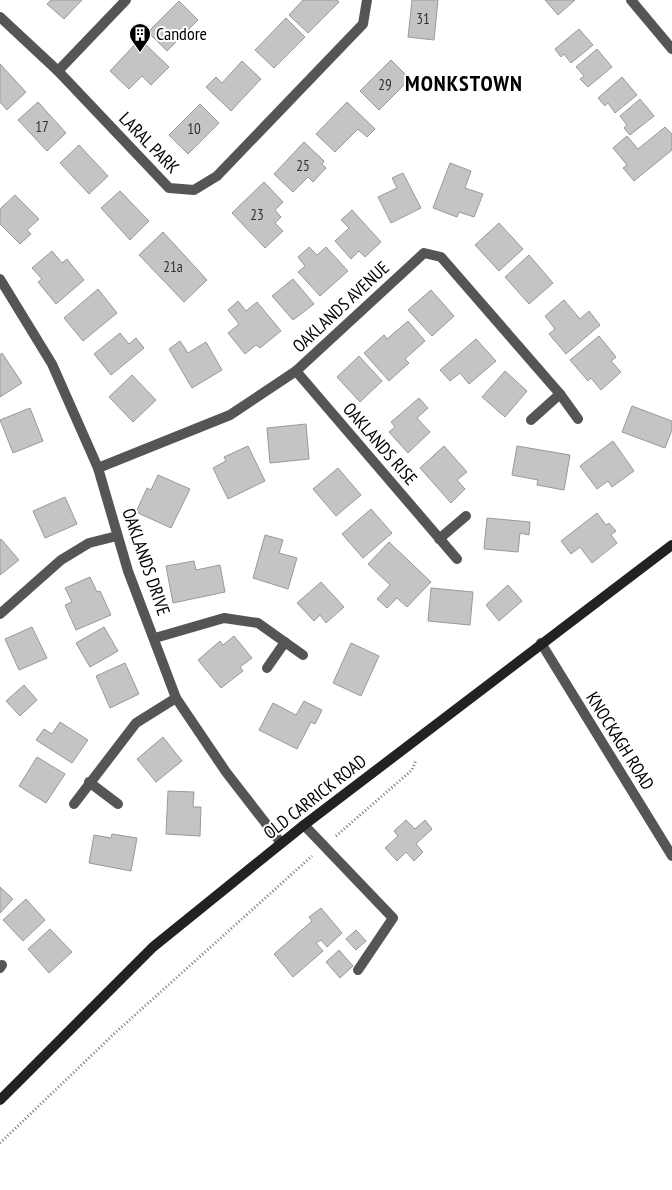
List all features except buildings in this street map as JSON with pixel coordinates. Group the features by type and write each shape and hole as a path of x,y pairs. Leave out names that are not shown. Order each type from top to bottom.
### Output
{"main road":[{"name":"OLD CARRICK ROAD","path":"0,1100 153,947 304,825 672,545"}],"street":[{"path":"58,71 126,0"},
{"name":"LARAL PARK","path":"0,17 58,71 169,188 194,190 217,176 363,24 367,0"},
{"path":"631,0 672,49"},
{"name":"OAKLANDS AVENUE","path":"98,468 230,415 296,371 424,253 441,257 560,394 578,418"},
{"name":"OAKLANDS DRIVE","path":"0,279 52,364 98,468 117,536 176,698 226,772 281,843"},
{"name":"OAKLANDS RISE","path":"296,371 457,558"},
{"path":"531,420 560,394"},
{"path":"439,539 466,516"},
{"path":"0,614 61,560 89,543 117,536"},
{"path":"155,638 224,618 258,623 303,655"},
{"path":"267,668 285,642"},
{"name":"KNOCKAGH ROAD","path":"541,643 672,856"},
{"path":"74,804 136,723 176,698"},
{"path":"89,782 118,804"},
{"path":"304,825 393,918 358,970"}],"path":[{"path":"0,1143 116,1032 412,770 419,754"}],"place":[{"name":"Candore","path":"140,53"}],"district":[{"name":"MONKSTOWN","path":"464,83"}]}
